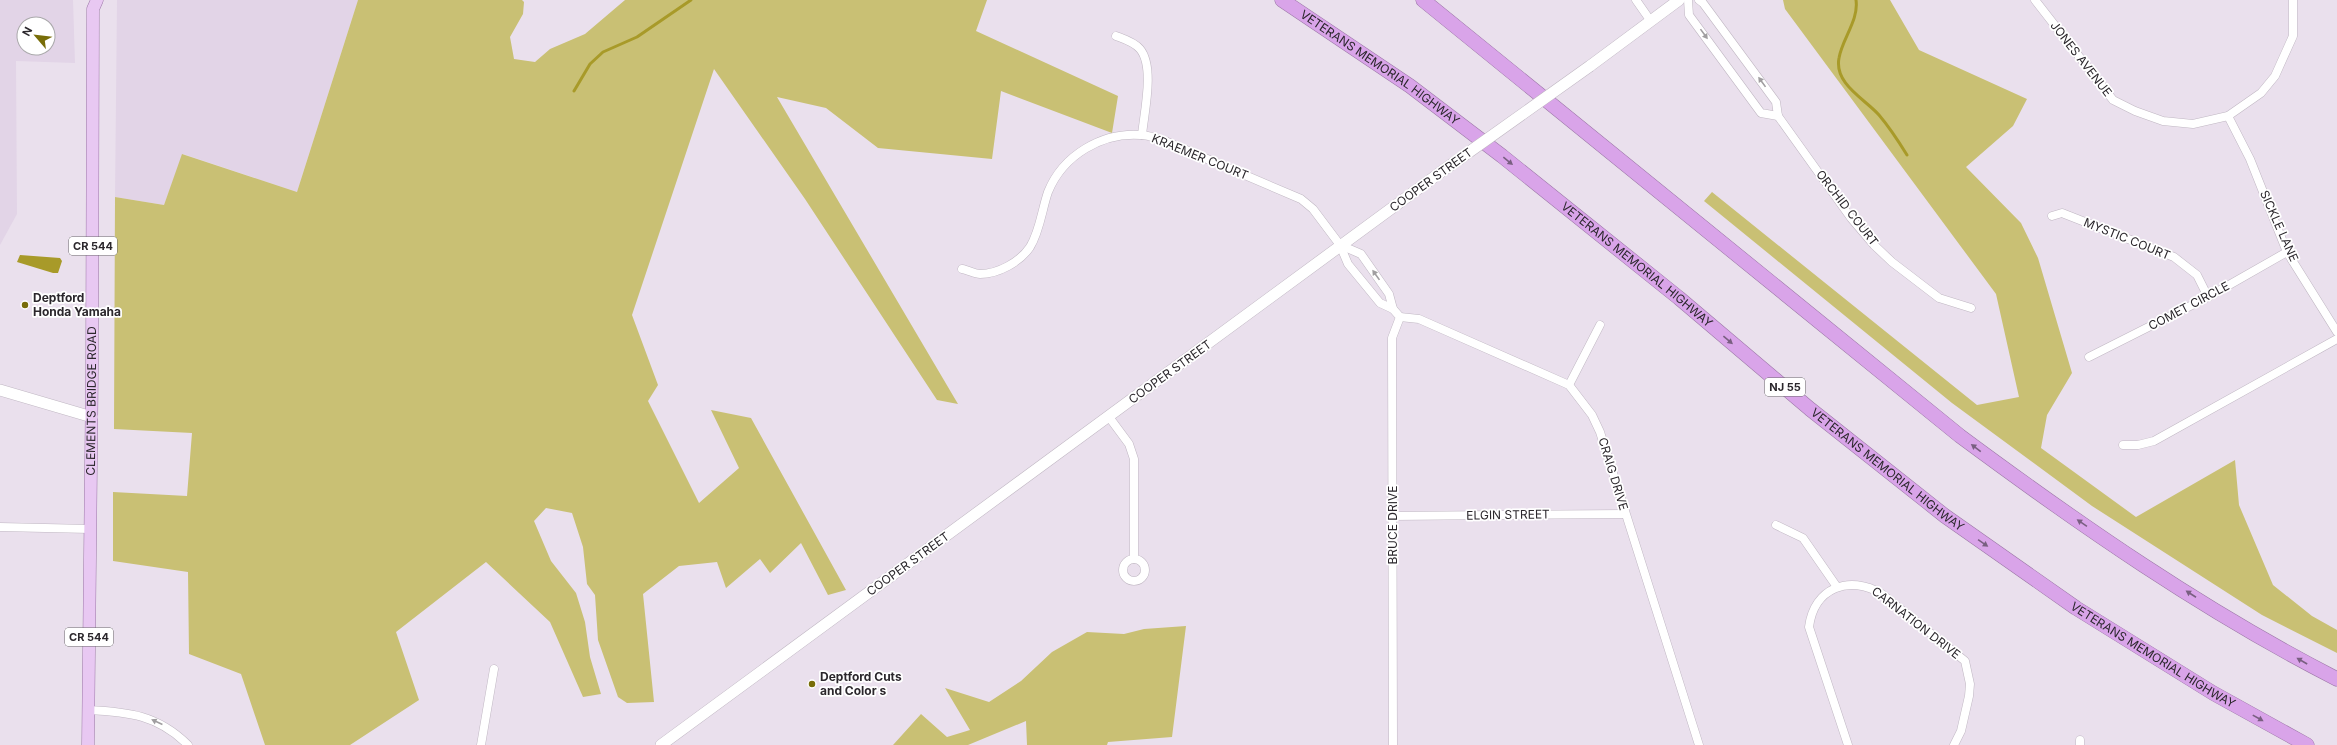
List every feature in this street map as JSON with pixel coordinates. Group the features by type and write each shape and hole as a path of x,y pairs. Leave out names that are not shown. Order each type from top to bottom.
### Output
{"highway":[{"name":"VETERANS MEMORIAL HIGHWAY","path":"1282,0 1410,86 1502,156 1679,298 1810,409 1945,516 2076,608 2213,693 2307,745"},
{"path":"1423,0 1848,345 1990,458 2044,498 2202,601 2306,663 2337,679"}],"main road":[{"name":"COOPER STREET","path":"661,745 1441,172 1590,66 1650,20 1679,0"},
{"name":"CLEMENTS BRIDGE ROAD","path":"88,745 92,417 93,3"},
{"path":"0,390 92,417"}],"street":[{"path":"1636,0 1650,20"},
{"path":"1688,0 1689,15 1761,113 1778,116"},
{"name":"ORCHID COURT","path":"1699,0 1703,3 1776,102 1778,116 1851,218 1892,262 1939,298 1971,308"},
{"name":"JONES AVENUE","path":"2035,0 2113,100 2135,111 2163,121 2192,124 2228,116 2261,93 2276,76 2293,36 2293,0"},
{"path":"1116,36 1129,41 1140,49 1146,62 1148,76 1142,135"},
{"name":"SICKLE LANE","path":"2228,116 2250,159 2287,252 2337,332"},
{"name":"KRAEMER COURT","path":"962,269 980,274 1013,263 1030,246 1048,192 1055,177 1067,163 1079,152 1105,139 1142,135 1165,140 1301,199 1314,209 1340,246"},
{"name":"MYSTIC COURT","path":"2052,216 2062,213 2174,257 2197,275 2208,298"},
{"path":"1340,246 1348,264 1380,303 1393,309"},
{"path":"1340,246 1361,254 1389,294 1393,309 1400,318"},
{"name":"COMET CIRCLE","path":"2089,357 2208,298 2287,252"},
{"name":"CRAIG DRIVE","path":"1400,318 1419,319 1569,386 1592,415 1600,432 1699,745"},
{"name":"BRUCE DRIVE","path":"1393,745 1392,338 1400,318"},
{"path":"1569,386 1600,325"},
{"path":"2123,445 2138,445 2154,441 2337,339"},
{"path":"1109,417 1128,444 1134,459 1134,559"},
{"name":"ELGIN STREET","path":"1392,516 1625,514"},
{"path":"1776,526 1803,538 1837,587"},
{"path":"0,528 90,529"},
{"name":"CARNATION DRIVE","path":"1848,745 1809,627 1811,616 1822,595 1837,587 1861,585 1872,588 1910,616 1965,661 1970,690 1961,731 1954,745"},
{"path":"480,745 494,669"},
{"path":"88,710 141,715 174,731 188,745"}],"shaded area":[{"path":"0,0 73,0 75,63 16,61 17,214 0,245"},
{"path":"117,0 358,0 297,192 183,154 164,205 115,197"},
{"path":"358,0 522,0 524,2 523,14 510,37 514,59 535,62 550,49 585,34 625,0 987,0 976,31 1118,96 1112,133 1001,91 992,159 878,148 826,108 777,97 958,404 937,400 805,199 714,69 632,315 658,385 648,401 699,503 739,468 711,410 751,418 846,590 828,595 801,543 770,573 760,559 726,588 717,562 679,566 643,594 654,702 627,703 618,697 598,640 595,595 587,584 583,547 572,513 546,508 534,521 551,561 576,593 585,622 590,657 601,694 583,697 550,622 486,562 396,632 419,700 350,745 265,745 241,674 189,654 188,572 113,561 113,492 187,496 192,433 114,429 115,197 164,205 182,154 297,192"},
{"path":"1783,0 1890,0 1919,50 2027,99 2013,126 1966,167 2021,223 2038,258 2072,373 2047,415 2041,448 2136,517 2235,460 2239,505 2273,585 2312,616 2337,630 2337,653 2262,615 2092,506 1952,403 1704,201 1712,192 1977,405 2019,397 1996,294 1785,9"},
{"path":"20,255 60,258 62,261 58,273 53,273 17,262"},
{"path":"1186,626 1172,737 1108,742 1107,745 1027,745 1026,721 968,745 893,745 921,714 947,737 970,730 945,688 989,702 1021,681 1052,652 1087,632 1124,634 1144,629"}],"waterway":[{"path":"574,91 590,64 603,52 637,37 691,0"},
{"path":"1856,0 1853,22 1843,44 1839,58 1841,76 1852,90 1879,115 1891,130 1907,155"}],"place":[{"name":"Deptford Honda Yamaha","path":"25,305"},
{"name":"Deptford Cuts and Color s","path":"812,684"}]}
